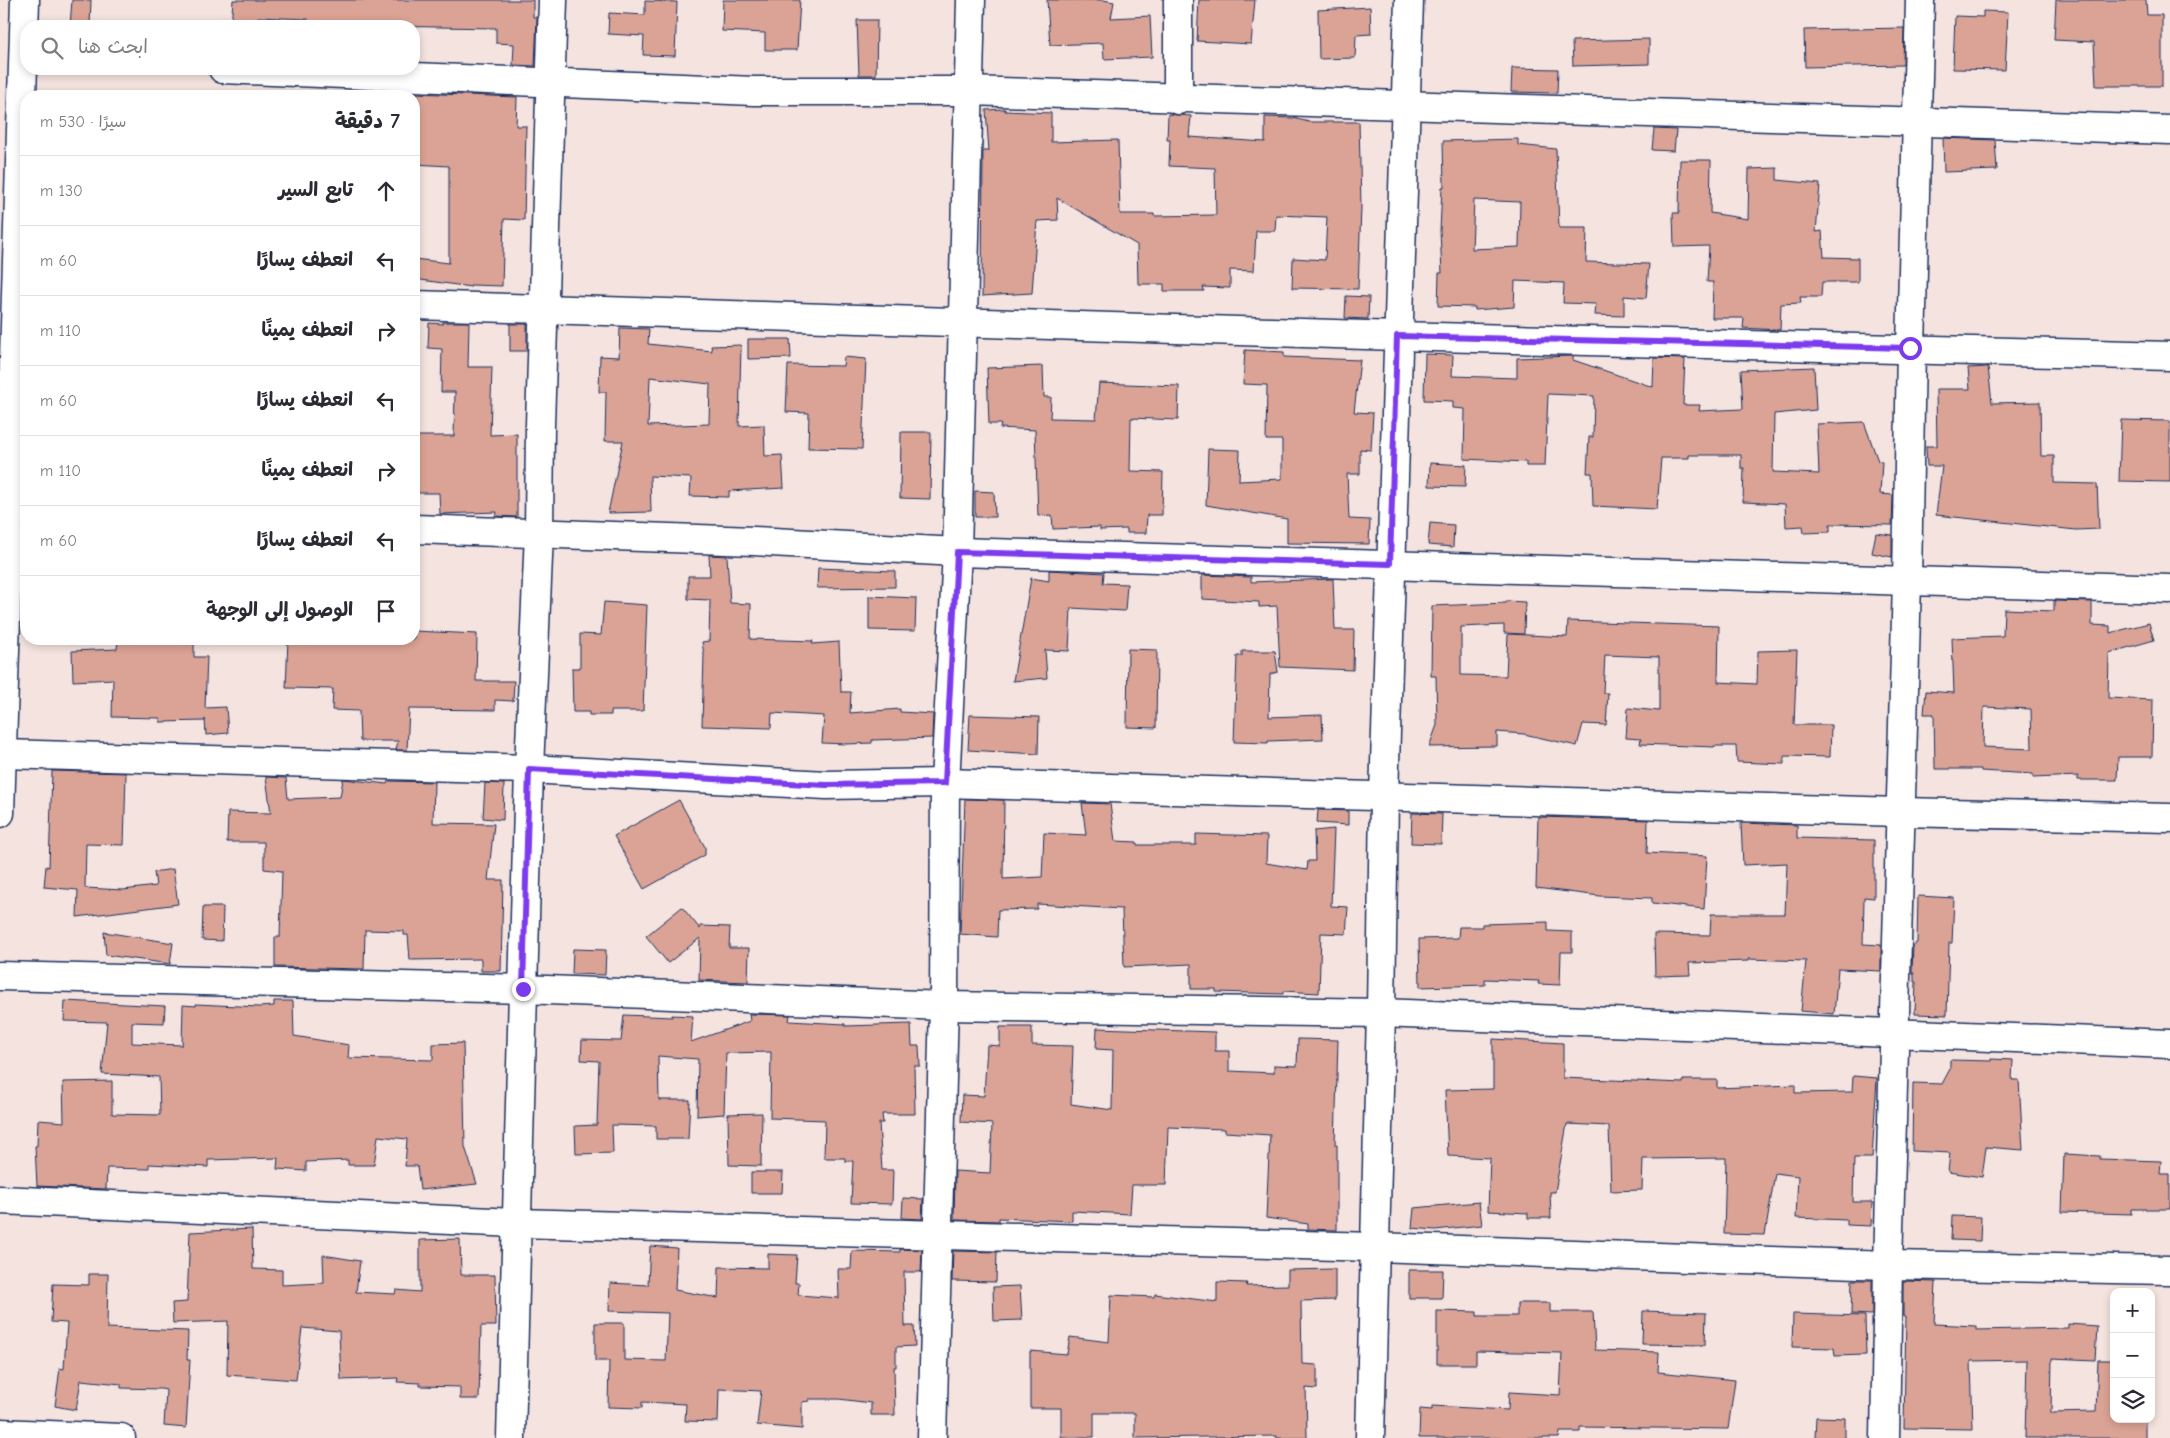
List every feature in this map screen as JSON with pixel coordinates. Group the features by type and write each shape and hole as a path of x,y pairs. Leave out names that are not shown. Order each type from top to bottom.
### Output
{"street":[{"path":"25,0 25,20"},
{"path":"511,1438 529,769 539,534 540,425 553,0"},
{"path":"932,1438 944,1006 945,783 957,552 971,0"},
{"path":"1178,0 1178,100"},
{"path":"1370,1438 1390,564 1409,0"},
{"path":"1885,1438 1893,1034 1907,581 1910,348 1918,122 1920,0"},
{"path":"24,90 25,75"},
{"path":"374,75 754,92 968,92 2170,130"},
{"path":"420,305 1397,336 2170,356"},
{"path":"0,813 3,754 5,614 18,516 20,361"},
{"path":"420,529 754,541 957,552 2170,589"},
{"path":"3,754 529,769 826,785 945,783 1899,812 2170,818"},
{"path":"0,976 523,989 944,1006 1381,1013 2170,1044"},
{"path":"0,1200 517,1223 1375,1247 1888,1265 2170,1270"},
{"path":"0,1434 121,1438"}],"building":[{"path":"72,0 91,0 90,20 70,20"},
{"path":"233,0 533,0 533,17 537,17 535,66 513,65 514,44 496,43 496,28 420,27 420,20 308,20 258,17 258,20 231,20"},
{"path":"723,0 800,0 797,50 765,50 765,33 722,31"},
{"path":"1047,0 1103,0 1114,2 1111,18 1150,16 1152,57 1104,59 1103,43 1050,45"},
{"path":"1199,0 1255,0 1251,44 1197,41"},
{"path":"2056,0 2146,0 2147,15 2162,15 2162,86 2096,86 2094,42 2054,40"},
{"path":"645,1 677,2 675,56 643,55 644,36 608,34 609,13 645,15"},
{"path":"1370,7 1371,34 1356,35 1355,58 1319,59 1318,10"},
{"path":"1983,11 2008,12 2005,70 1953,69 1955,16 1983,17"},
{"path":"857,20 877,20 876,75 859,75"},
{"path":"1904,28 1903,65 1805,67 1804,30"},
{"path":"1649,39 1649,64 1573,66 1572,41"},
{"path":"1512,68 1558,69 1557,93 1511,92"},
{"path":"420,93 517,97 516,126 526,126 524,220 504,219 502,286 471,285 471,287 420,280 420,260 449,263 449,166 420,164"},
{"path":"1005,109 1005,111 1051,113 1051,142 1118,140 1120,214 1154,214 1154,216 1216,215 1215,168 1169,166 1168,114 1191,116 1189,137 1265,142 1265,117 1293,118 1309,122 1359,122 1361,207 1358,289 1292,288 1293,258 1325,260 1327,217 1276,215 1275,231 1256,231 1254,271 1230,270 1230,288 1203,287 1204,291 1164,291 1164,284 1138,284 1137,245 1057,198 1058,220 1037,221 1032,293 982,296 983,151 989,151 986,110"},
{"path":"1654,129 1676,130 1674,151 1652,150"},
{"path":"1943,138 1995,140 1997,170 1944,172"},
{"path":"1518,139 1518,145 1556,149 1559,228 1587,228 1586,262 1649,264 1646,298 1624,296 1624,316 1595,315 1596,304 1563,303 1564,283 1515,281 1514,307 1475,310 1475,307 1438,306 1439,273 1442,273 1440,231 1442,187 1444,187 1443,141","holes":["1474,200 1520,202 1519,247 1472,249"]},
{"path":"1680,160 1711,160 1710,213 1748,219 1749,169 1777,168 1777,180 1820,184 1816,232 1822,231 1824,257 1858,258 1858,282 1822,282 1821,297 1800,297 1801,303 1781,304 1780,330 1743,328 1744,318 1712,318 1713,282 1707,282 1709,246 1674,247 1673,213 1679,213"},
{"path":"1346,296 1369,297 1368,319 1345,318"},
{"path":"443,322 469,322 468,367 492,367 490,435 517,434 517,517 496,516 497,512 440,514 439,493 420,493 420,436 454,436 455,392 441,392 442,349 428,348 429,323 443,324"},
{"path":"510,324 527,324 527,351 510,351"},
{"path":"620,328 649,329 648,344 712,351 711,346 741,345 739,426 764,425 765,456 782,455 784,488 729,491 729,497 690,496 691,478 650,476 651,512 608,513 623,441 605,441 606,392 599,392 600,356 619,357","holes":["650,377 710,384 709,424 648,426"]},
{"path":"748,339 790,339 791,358 748,359"},
{"path":"1245,350 1284,352 1284,357 1360,360 1354,412 1373,413 1371,450 1360,449 1360,474 1347,474 1349,519 1370,520 1369,544 1287,543 1287,519 1206,505 1208,449 1240,450 1239,481 1282,479 1282,440 1266,440 1267,385 1243,384"},
{"path":"1425,354 1453,355 1452,376 1517,378 1517,358 1573,356 1573,360 1653,387 1654,358 1685,359 1683,405 1700,405 1699,411 1743,409 1741,370 1814,367 1816,410 1774,414 1773,472 1819,474 1817,424 1864,422 1878,461 1882,462 1880,494 1893,495 1892,525 1830,524 1830,532 1804,533 1803,526 1786,527 1785,504 1743,502 1744,468 1741,468 1741,455 1689,455 1689,458 1661,458 1657,509 1593,506 1592,473 1587,473 1589,437 1593,437 1594,396 1548,394 1545,466 1526,466 1526,462 1464,459 1465,409 1453,408 1453,401 1424,400"},
{"path":"844,357 866,359 862,449 808,448 809,413 786,412 788,365 843,366"},
{"path":"1043,366 1044,397 1051,397 1050,418 1096,419 1099,383 1179,386 1178,420 1131,418 1130,471 1163,472 1162,515 1147,515 1146,533 1127,533 1127,529 1100,530 1100,527 1053,529 1052,515 1038,516 1035,430 1000,428 1001,424 989,424 987,368"},
{"path":"1988,367 1992,403 2040,402 2041,456 2054,456 2054,483 2097,484 2099,529 2076,530 1936,515 1942,466 1927,466 1926,446 1937,446 1936,389 1970,389 1968,368"},
{"path":"2121,420 2170,421 2170,482 2119,481"},
{"path":"901,432 931,432 930,499 900,498"},
{"path":"1430,463 1466,465 1465,487 1429,486"},
{"path":"975,491 994,492 995,517 975,517"},
{"path":"1430,523 1454,525 1453,547 1428,545"},
{"path":"1876,533 1892,535 1892,557 1872,553"},
{"path":"709,555 727,556 730,603 751,604 750,639 813,641 812,644 839,642 841,692 851,692 850,713 900,709 900,712 933,714 932,738 872,740 872,743 822,743 824,716 772,713 771,728 702,726 704,655 702,642 709,641 710,600 688,599 688,576 710,576"},
{"path":"818,568 895,571 895,587 817,588"},
{"path":"1049,570 1104,573 1103,583 1127,584 1125,611 1071,608 1069,651 1045,650 1047,678 1013,681 1031,578 1049,581"},
{"path":"1202,575 1251,577 1251,582 1333,579 1335,630 1354,630 1353,670 1280,667 1277,606 1259,607 1259,602 1202,599"},
{"path":"869,596 916,598 915,631 869,630"},
{"path":"1506,601 1525,602 1524,634 1504,633 1504,625 1461,627 1461,675 1506,676 1508,634 1567,637 1568,621 1719,626 1718,682 1757,684 1758,651 1797,650 1794,725 1831,725 1830,757 1784,756 1784,764 1737,762 1736,746 1640,744 1641,739 1626,738 1628,708 1659,711 1659,657 1605,655 1603,693 1608,693 1606,725 1583,724 1577,746 1524,734 1497,732 1497,746 1429,747 1437,725 1436,676 1431,676 1432,606 1506,603"},
{"path":"2054,601 2092,602 2092,625 2110,626 2110,633 2149,623 2154,640 2109,653 2108,698 2153,700 2152,757 2118,757 2117,780 2078,780 2078,776 2033,778 2033,774 1981,771 1981,769 1935,769 1934,714 1924,714 1926,691 1954,693 1952,638 2003,636 2004,609 2054,611","holes":["1984,707 2031,709 2032,749 1983,747"]},
{"path":"604,602 647,605 643,711 611,711 611,715 589,715 589,712 573,712 572,668 580,668 580,634 601,635"},
{"path":"420,631 477,634 476,681 514,681 513,701 495,700 495,710 409,709 407,750 396,750 398,741 360,741 359,711 332,710 333,689 286,688 288,645 420,645"},
{"path":"117,645 194,645 194,657 207,657 205,708 226,707 228,733 206,735 205,719 205,721 160,722 160,718 112,717 113,679 73,681 72,651 117,649"},
{"path":"1128,649 1157,650 1156,728 1127,727"},
{"path":"1242,651 1275,651 1278,672 1270,674 1269,717 1322,715 1323,739 1268,741 1268,743 1234,742 1237,656 1242,656"},
{"path":"970,715 1039,717 1038,754 968,750"},
{"path":"52,771 126,773 124,845 86,844 85,888 123,890 156,886 154,872 173,869 178,904 77,917 78,890 44,887 46,866 49,867"},
{"path":"266,777 286,778 288,799 340,797 343,779 387,784 388,781 434,782 433,823 494,824 488,880 503,880 501,971 481,971 481,959 410,960 408,935 404,935 404,931 365,930 364,969 275,967 275,937 280,937 282,871 264,869 264,842 227,842 228,812 271,813"},
{"path":"485,783 504,784 503,820 483,818"},
{"path":"965,799 1004,800 1003,879 1042,877 1044,833 1086,835 1082,803 1110,804 1115,841 1137,842 1137,845 1196,845 1196,834 1267,836 1266,863 1307,870 1308,861 1315,861 1314,831 1334,829 1331,906 1348,907 1346,934 1321,933 1319,993 1283,991 1283,994 1216,992 1216,989 1191,989 1191,964 1124,967 1122,909 1037,904 1037,909 998,910 997,937 960,934"},
{"path":"679,800 705,847 705,855 644,889 614,836"},
{"path":"1318,810 1348,811 1348,825 1317,823"},
{"path":"1412,813 1442,814 1441,844 1411,843"},
{"path":"1538,817 1648,820 1647,853 1707,856 1704,909 1652,903 1652,898 1600,896 1536,888"},
{"path":"1741,823 1797,825 1797,838 1874,840 1874,898 1864,897 1863,944 1881,945 1881,971 1838,969 1834,1014 1801,1011 1806,961 1748,959 1748,961 1689,963 1690,975 1655,976 1654,934 1710,935 1711,914 1785,914 1787,863 1743,865"},
{"path":"1918,896 1954,898 1952,943 1949,943 1947,1015 1915,1014 1916,982 1914,982 1914,973 1912,973 1913,945 1917,943"},
{"path":"203,907 223,907 222,941 202,940"},
{"path":"682,907 700,929 700,926 730,927 729,948 749,948 748,982 699,980 700,938 668,963 646,936"},
{"path":"1548,922 1548,931 1572,932 1572,952 1561,952 1560,985 1538,984 1539,981 1485,979 1485,985 1420,987 1419,939 1458,938 1459,927 1482,927 1482,924"},
{"path":"104,932 173,943 170,964 106,955"},
{"path":"573,949 606,950 605,975 572,974"},
{"path":"65,1001 165,1006 164,1023 132,1022 132,1043 182,1045 183,1005 259,1007 274,1006 274,1001 293,1001 294,1036 349,1045 348,1058 433,1060 433,1044 463,1043 465,1147 477,1184 420,1190 417,1166 405,1166 407,1139 378,1136 374,1165 348,1165 348,1160 306,1162 306,1171 277,1169 278,1158 208,1160 208,1167 149,1164 149,1169 107,1168 106,1189 37,1186 35,1146 37,1146 38,1120 64,1122 63,1082 112,1081 112,1114 160,1115 159,1077 102,1074 107,1022 64,1021"},
{"path":"749,1014 790,1015 789,1021 845,1024 845,1026 911,1024 912,1046 919,1046 920,1066 914,1066 915,1114 882,1114 883,1123 879,1123 882,1170 893,1170 892,1204 851,1203 853,1161 845,1161 845,1158 824,1158 825,1120 770,1118 771,1052 726,1053 724,1114 697,1116 698,1059 658,1056 659,1100 690,1100 688,1139 656,1139 656,1126 612,1125 613,1153 576,1154 575,1126 597,1125 599,1061 581,1060 582,1040 621,1041 624,1015 672,1017 672,1015 693,1016 691,1042 750,1021"},
{"path":"1000,1027 1032,1027 1032,1045 1073,1046 1071,1104 1112,1110 1113,1050 1096,1049 1097,1028 1215,1032 1215,1051 1229,1051 1229,1071 1274,1073 1274,1065 1297,1066 1298,1039 1338,1040 1335,1145 1337,1145 1337,1230 1308,1229 1308,1224 1266,1218 1270,1135 1225,1132 1225,1129 1168,1127 1166,1185 1132,1185 1130,1214 1072,1211 1072,1221 999,1218 999,1221 954,1220 955,1171 990,1173 992,1124 961,1122 962,1095 984,1096 987,1045 1000,1046"},
{"path":"1493,1039 1563,1043 1563,1078 1683,1083 1683,1080 1717,1080 1717,1088 1795,1085 1795,1093 1852,1092 1853,1076 1877,1078 1872,1158 1854,1158 1853,1202 1872,1202 1871,1226 1847,1225 1847,1220 1796,1218 1798,1176 1775,1173 1765,1235 1724,1234 1726,1158 1643,1159 1642,1190 1611,1191 1609,1126 1567,1124 1555,1192 1550,1192 1551,1218 1528,1218 1528,1213 1488,1211 1490,1158 1448,1156 1445,1090 1493,1089"},
{"path":"1991,1059 2013,1060 2012,1080 2019,1080 2023,1150 1986,1147 1982,1177 1948,1172 1950,1153 1912,1151 1913,1083 1942,1084 1950,1069 1950,1060 1991,1061"},
{"path":"762,1113 761,1166 729,1165 728,1114"},
{"path":"2064,1154 2100,1156 2100,1159 2161,1161 2160,1174 2170,1174 2170,1209 2131,1209 2131,1214 2062,1212"},
{"path":"751,1172 783,1172 782,1193 751,1193"},
{"path":"903,1198 923,1199 922,1219 902,1218"},
{"path":"1479,1202 1482,1225 1435,1230 1412,1228 1414,1208"},
{"path":"1952,1216 1981,1217 1980,1241 1951,1240"},
{"path":"252,1229 253,1269 282,1270 282,1285 324,1283 323,1255 360,1261 356,1292 395,1294 396,1290 420,1292 420,1240 460,1239 461,1275 495,1275 496,1326 481,1326 479,1399 460,1399 460,1387 420,1386 420,1383 397,1382 398,1378 341,1380 339,1331 302,1328 296,1380 227,1375 228,1321 173,1323 172,1303 187,1302 190,1232"},
{"path":"650,1246 677,1248 675,1290 718,1298 719,1267 768,1268 768,1254 797,1255 795,1283 799,1283 798,1295 839,1298 838,1269 851,1269 852,1251 900,1252 900,1249 922,1250 921,1272 904,1272 905,1326 914,1326 915,1346 896,1347 896,1367 894,1367 895,1415 871,1415 871,1403 839,1399 809,1399 809,1401 802,1402 802,1429 757,1425 761,1391 719,1389 718,1422 685,1421 686,1404 642,1402 642,1408 608,1407 609,1361 595,1361 595,1323 624,1323 624,1360 666,1361 668,1313 609,1311 610,1283 648,1285"},
{"path":"953,1251 997,1252 996,1282 952,1281"},
{"path":"1335,1269 1335,1300 1301,1301 1302,1364 1317,1365 1317,1389 1306,1388 1307,1438 1277,1438 1277,1436 1135,1438 1135,1413 1094,1413 1094,1437 1061,1437 1061,1408 1030,1408 1030,1351 1067,1354 1070,1337 1109,1342 1111,1295 1154,1297 1155,1294 1217,1302 1217,1282 1247,1283 1246,1286 1288,1285 1288,1270"},
{"path":"1409,1270 1443,1270 1442,1298 1409,1298"},
{"path":"89,1274 108,1274 107,1328 188,1331 187,1360 190,1360 186,1428 164,1426 166,1390 161,1389 121,1388 121,1384 81,1380 76,1410 55,1406 60,1368 64,1369 67,1323 51,1322 53,1284 89,1285"},
{"path":"1852,1280 1872,1280 1872,1315 1851,1314"},
{"path":"1903,1281 1936,1282 1934,1324 1976,1326 1976,1330 2068,1328 2068,1324 2097,1326 2095,1360 2052,1358 2051,1413 2096,1412 2098,1360 2110,1360 2110,1423 2145,1423 2145,1438 2025,1438 2027,1360 1971,1361 1973,1429 1904,1428 1906,1316 1903,1316"},
{"path":"1020,1286 1022,1320 994,1321 993,1287"},
{"path":"1517,1303 1550,1303 1550,1312 1593,1312 1595,1350 1659,1352 1658,1372 1735,1380 1728,1429 1580,1427 1580,1432 1560,1432 1559,1438 1419,1438 1420,1409 1432,1410 1432,1406 1508,1410 1509,1392 1560,1395 1562,1353 1476,1351 1476,1364 1437,1364 1437,1311 1477,1312 1477,1316 1517,1316"},
{"path":"1643,1311 1706,1313 1705,1345 1642,1344"},
{"path":"1793,1314 1865,1316 1866,1355 1835,1356 1834,1348 1792,1347"},
{"path":"1816,1417 1845,1418 1845,1438 1815,1438"}],"route":[{"path":"523,989 529,769 826,785 945,783 957,552 1390,564 1397,336 1910,348"}]}
